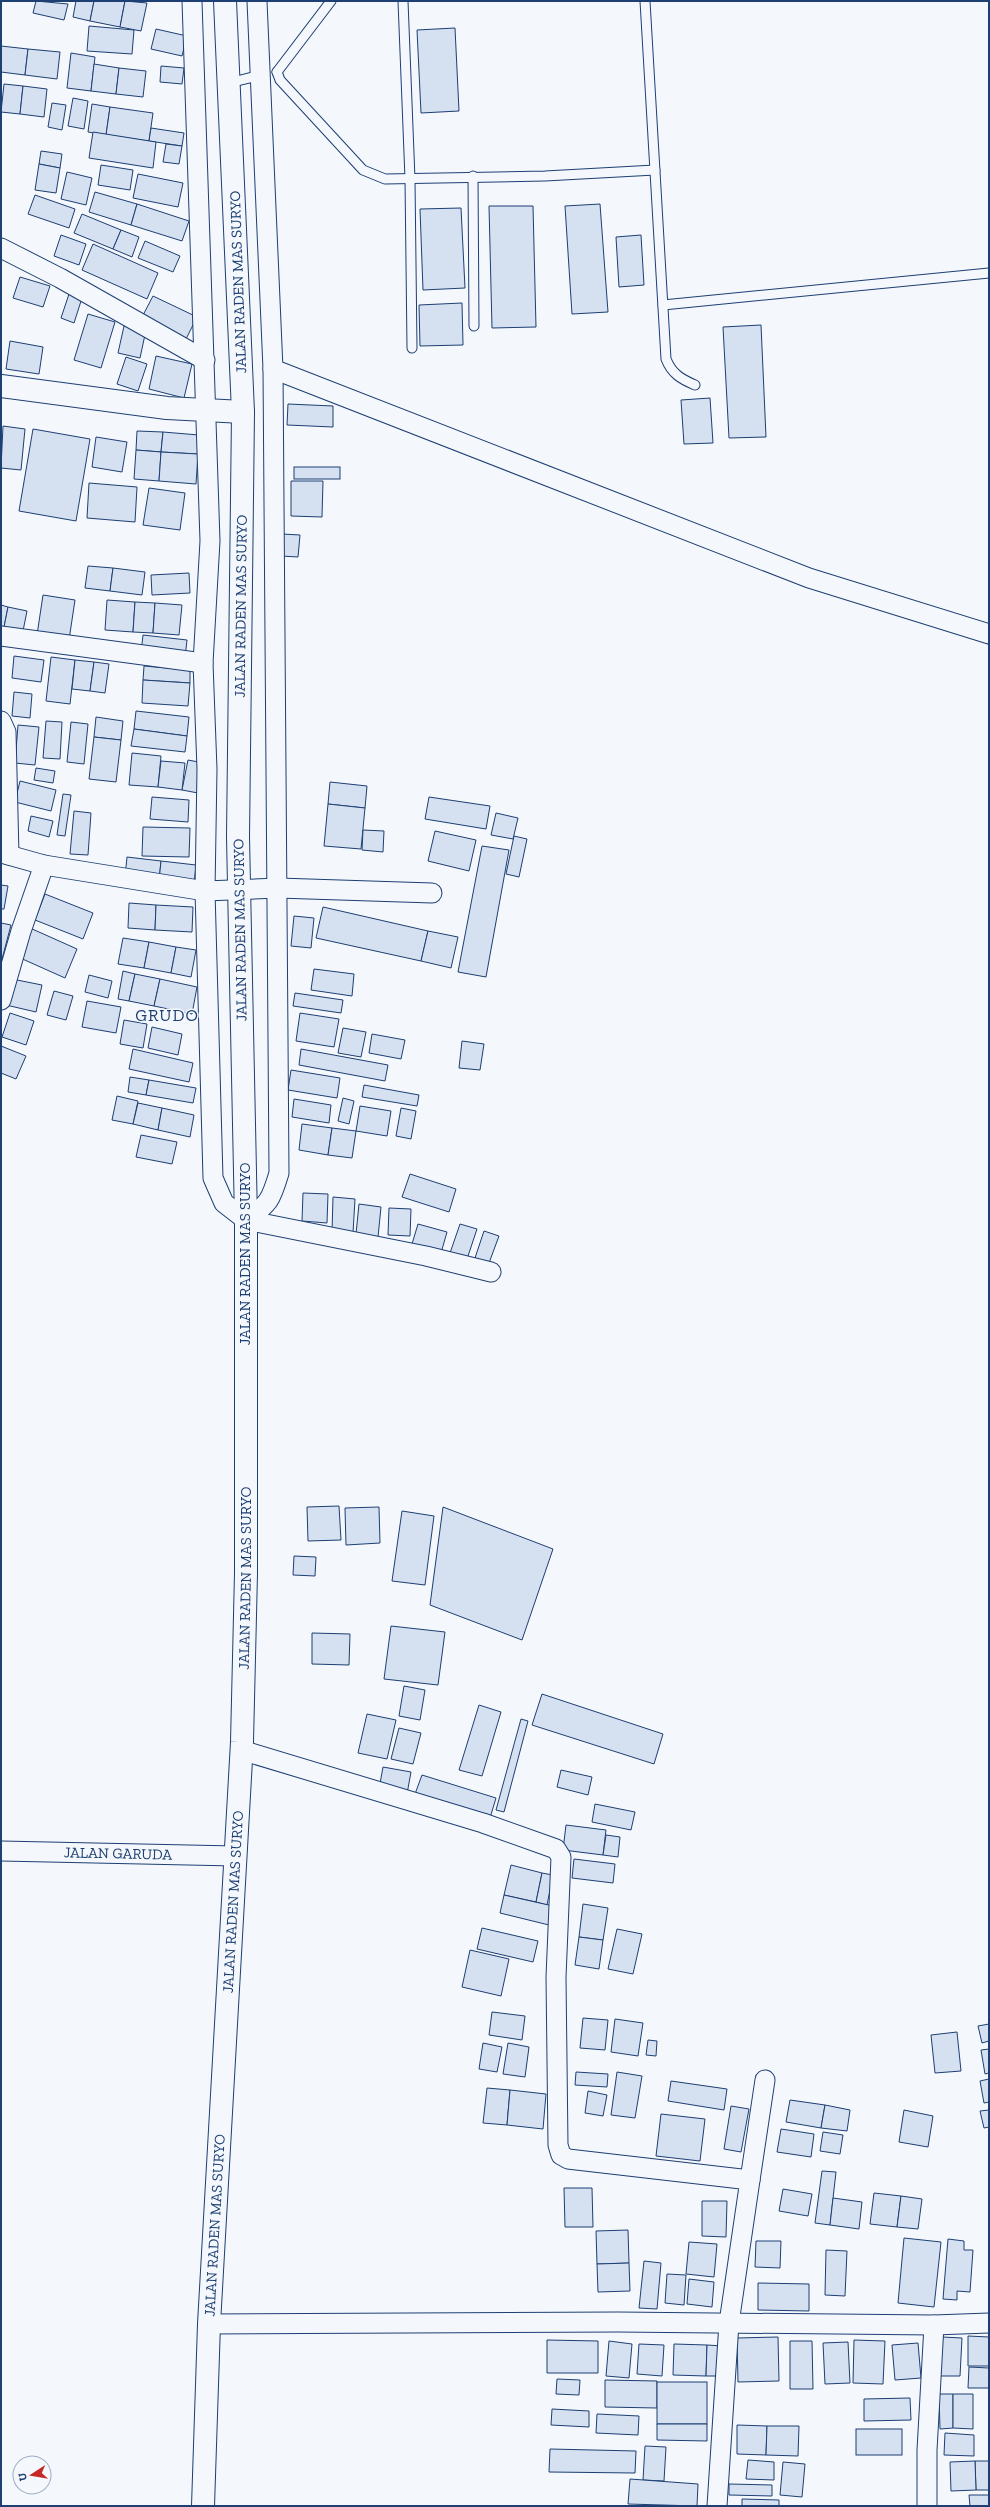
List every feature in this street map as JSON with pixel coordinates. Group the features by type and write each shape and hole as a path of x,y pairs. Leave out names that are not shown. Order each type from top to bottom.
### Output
{"main road":[{"name":"JALAN RADEN MAS SURYO","path":"204,2506 209,2324 241,1750 246,1580 244,1419 246,1220 238,836 243,412 229,83 224,1"},
{"path":"1,386 167,408 243,412"}],"street":[{"path":"192,1 210,540 203,663 207,769 205,891 213,1178 224,1203 246,1220 426,1256 491,1272"},
{"path":"246,1220 264,1207 272,1195 279,1173 273,369 268,73 257,1"},
{"path":"1,248 60,278 204,360"},
{"path":"273,369 809,578 989,634"},
{"path":"1,636 203,663"},
{"path":"1,721 6,732 5,854 44,866 205,891 278,888 432,893"},
{"path":"1,1000 21,931 44,866"},
{"path":"241,1750 483,1823 556,1849 561,1857 562,1867 556,1977 558,2145 561,2155 568,2160 750,2180"},
{"name":"JALAN GARUDA","path":"1,1851 235,1856"},
{"path":"717,2506 729,2323 765,2080"},
{"path":"209,2324 729,2323 934,2325 989,2323"},
{"path":"927,2506 927,2450 934,2325"}],"lane":[{"path":"229,83 268,73 331,1"},
{"path":"403,1 410,179 412,348"},
{"path":"645,1 666,359 669,369 678,378 695,385"},
{"path":"268,73 280,80 363,170 385,179 655,170"},
{"path":"473,176 474,326"},
{"path":"663,304 989,273"}],"building":[{"path":"36,1 68,4 64,20 33,13"},
{"path":"76,1 94,1 90,21 73,17"},
{"path":"94,1 125,1 120,27 90,21"},
{"path":"125,1 147,3 141,31 120,27"},
{"path":"89,26 134,30 132,54 87,51"},
{"path":"455,28 459,111 421,113 417,30"},
{"path":"156,29 187,36 182,56 151,49"},
{"path":"1,46 28,49 25,75 1,72"},
{"path":"28,49 60,52 57,79 25,75"},
{"path":"71,53 95,57 91,91 67,88"},
{"path":"94,64 119,68 116,94 91,91"},
{"path":"161,66 184,68 182,84 160,82"},
{"path":"119,68 146,71 143,97 116,94"},
{"path":"4,84 23,86 20,114 1,112"},
{"path":"23,86 47,89 44,117 20,114"},
{"path":"73,98 88,101 84,129 68,126"},
{"path":"52,103 66,105 62,130 48,127"},
{"path":"92,104 110,107 106,135 88,132"},
{"path":"110,107 153,113 149,141 106,135"},
{"path":"151,128 184,133 182,146 149,141"},
{"path":"93,132 156,142 153,168 89,158"},
{"path":"166,144 182,146 179,164 163,162"},
{"path":"41,151 62,154 60,168 39,164"},
{"path":"39,164 60,168 56,193 35,190"},
{"path":"101,165 133,170 130,190 98,185"},
{"path":"67,172 92,178 86,205 61,199"},
{"path":"138,174 183,183 178,207 133,198"},
{"path":"95,192 137,204 131,225 89,212"},
{"path":"35,195 75,209 69,228 28,214"},
{"path":"137,204 189,221 182,241 131,225"},
{"path":"600,204 608,312 572,314 565,206"},
{"path":"489,206 533,206 536,327 492,328"},
{"path":"461,208 465,288 423,290 420,209"},
{"path":"82,214 121,230 113,249 74,233"},
{"path":"121,230 139,237 132,257 113,249"},
{"path":"61,235 86,244 79,265 54,256"},
{"path":"641,235 644,285 619,287 616,237"},
{"path":"145,241 180,256 173,272 138,258"},
{"path":"93,244 158,273 147,299 82,270"},
{"path":"20,277 50,286 43,307 13,298"},
{"path":"69,294 82,298 74,323 61,318"},
{"path":"153,296 197,317 185,341 141,319"},
{"path":"462,303 463,345 420,346 419,305"},
{"path":"88,314 115,322 101,368 74,360"},
{"path":"761,325 766,437 729,438 723,327"},
{"path":"124,326 146,330 140,358 118,353"},
{"path":"10,341 43,347 39,374 6,369"},
{"path":"156,356 192,364 184,398 149,389"},
{"path":"126,357 147,364 138,391 117,384"},
{"path":"710,398 713,443 684,444 681,400"},
{"path":"288,404 333,406 333,427 287,425"},
{"path":"3,426 25,429 21,470 1,468"},
{"path":"33,429 90,439 76,521 19,511"},
{"path":"137,431 163,432 161,452 136,450"},
{"path":"163,432 199,435 198,454 161,452"},
{"path":"96,437 127,442 122,472 92,467"},
{"path":"136,450 161,452 159,481 134,479"},
{"path":"161,452 198,454 196,484 159,481"},
{"path":"294,467 340,467 340,479 294,479"},
{"path":"291,481 323,481 322,517 291,516"},
{"path":"89,483 137,487 135,522 87,518"},
{"path":"149,488 185,493 180,530 143,525"},
{"path":"282,534 300,535 298,557 281,556"},
{"path":"88,566 113,568 110,591 85,588"},
{"path":"113,568 145,572 142,595 110,591"},
{"path":"189,573 190,593 152,595 151,575"},
{"path":"43,595 75,600 69,640 37,635"},
{"path":"107,600 135,602 133,632 105,630"},
{"path":"135,602 155,603 153,633 133,632"},
{"path":"155,603 182,605 179,635 153,633"},
{"path":"1,605 8,607 3,632 1,631"},
{"path":"8,607 27,611 22,636 3,632"},
{"path":"143,635 187,640 185,658 141,653"},
{"path":"14,656 44,660 41,682 12,678"},
{"path":"51,657 75,660 70,704 46,701"},
{"path":"75,660 94,662 90,691 72,689"},
{"path":"94,662 109,664 105,693 90,691"},
{"path":"144,666 190,670 190,683 143,680"},
{"path":"143,680 190,683 188,706 142,703"},
{"path":"14,692 32,694 30,718 12,716"},
{"path":"136,711 189,717 187,736 134,729"},
{"path":"96,717 123,721 121,740 94,737"},
{"path":"46,721 62,722 60,759 43,758"},
{"path":"71,722 88,724 84,764 67,762"},
{"path":"18,725 39,727 35,765 15,763"},
{"path":"134,729 187,736 185,752 131,746"},
{"path":"94,737 121,740 116,782 89,779"},
{"path":"132,753 161,756 158,787 129,785"},
{"path":"188,760 204,763 198,793 182,790"},
{"path":"161,761 185,763 182,790 158,787"},
{"path":"36,768 55,771 53,783 34,780"},
{"path":"20,781 56,790 51,811 15,802"},
{"path":"330,782 367,786 365,808 328,804"},
{"path":"63,794 71,795 65,836 57,835"},
{"path":"152,797 189,800 188,822 150,819"},
{"path":"429,797 490,806 486,829 425,819"},
{"path":"328,804 365,808 361,849 324,846"},
{"path":"74,811 91,813 88,855 70,854"},
{"path":"496,813 518,818 513,839 491,835"},
{"path":"31,816 53,821 49,837 28,831"},
{"path":"143,827 190,828 189,857 142,856"},
{"path":"363,830 384,831 383,852 362,850"},
{"path":"435,831 476,840 469,871 428,861"},
{"path":"514,836 527,839 519,877 506,874"},
{"path":"482,846 509,850 486,977 458,972"},
{"path":"127,857 161,861 159,881 125,877"},
{"path":"161,861 196,865 194,884 159,881"},
{"path":"1,885 8,886 4,909 1,909"},
{"path":"45,894 93,913 83,939 35,920"},
{"path":"129,903 156,905 155,930 128,928"},
{"path":"156,905 193,907 192,932 155,930"},
{"path":"323,907 428,931 421,961 316,938"},
{"path":"294,916 314,918 311,948 291,946"},
{"path":"1,923 11,925 2,959 1,959"},
{"path":"30,928 77,949 65,978 18,957"},
{"path":"428,931 458,937 451,968 421,961"},
{"path":"123,938 149,942 144,968 118,964"},
{"path":"149,942 176,947 171,973 144,968"},
{"path":"176,947 196,950 191,977 171,973"},
{"path":"314,969 354,974 352,996 311,990"},
{"path":"123,971 135,974 129,1001 118,999"},
{"path":"135,974 160,979 154,1006 129,1001"},
{"path":"89,975 112,981 108,998 85,992"},
{"path":"12,979 42,985 36,1012 6,1005"},
{"path":"160,979 197,987 192,1014 154,1006"},
{"path":"54,991 73,996 66,1020 47,1015"},
{"path":"295,993 343,1000 341,1013 293,1006"},
{"path":"87,1001 121,1007 116,1033 82,1027"},
{"path":"10,1013 34,1021 26,1045 2,1037"},
{"path":"300,1013 339,1019 334,1047 296,1041"},
{"path":"124,1020 147,1024 143,1048 120,1044"},
{"path":"152,1027 182,1034 178,1055 148,1048"},
{"path":"343,1028 366,1032 361,1057 338,1053"},
{"path":"372,1034 405,1040 401,1059 369,1053"},
{"path":"462,1041 484,1044 480,1070 459,1068"},
{"path":"1,1046 26,1056 16,1079 1,1073"},
{"path":"133,1049 193,1063 189,1082 129,1069"},
{"path":"301,1049 388,1065 385,1081 299,1065"},
{"path":"291,1070 340,1078 337,1098 288,1090"},
{"path":"130,1077 149,1080 146,1095 128,1092"},
{"path":"149,1080 196,1088 193,1103 146,1095"},
{"path":"364,1085 419,1095 417,1106 362,1097"},
{"path":"117,1096 138,1101 133,1124 112,1120"},
{"path":"343,1098 354,1101 349,1124 338,1121"},
{"path":"294,1099 331,1105 329,1123 292,1117"},
{"path":"138,1103 162,1108 158,1130 133,1124"},
{"path":"360,1106 391,1111 387,1136 356,1131"},
{"path":"162,1108 194,1115 190,1137 158,1130"},
{"path":"401,1108 416,1111 411,1139 396,1136"},
{"path":"302,1124 332,1128 328,1155 299,1150"},
{"path":"332,1128 356,1131 352,1158 328,1155"},
{"path":"141,1135 177,1142 172,1164 136,1157"},
{"path":"410,1174 456,1189 449,1212 402,1197"},
{"path":"303,1193 328,1194 327,1223 302,1221"},
{"path":"333,1197 355,1199 353,1233 332,1232"},
{"path":"359,1204 381,1207 378,1237 356,1234"},
{"path":"389,1208 411,1209 410,1236 388,1235"},
{"path":"418,1224 447,1232 441,1253 412,1244"},
{"path":"460,1224 477,1229 467,1259 450,1253"},
{"path":"484,1231 499,1236 489,1263 475,1258"},
{"path":"339,1506 341,1540 308,1541 307,1507"},
{"path":"379,1507 380,1543 346,1545 345,1508"},
{"path":"443,1507 553,1549 522,1640 430,1605"},
{"path":"402,1511 434,1516 425,1585 392,1581"},
{"path":"294,1556 316,1557 315,1576 293,1575"},
{"path":"391,1626 445,1632 438,1685 384,1679"},
{"path":"312,1633 350,1634 349,1665 312,1664"},
{"path":"404,1686 425,1690 420,1720 399,1716"},
{"path":"542,1694 663,1734 654,1764 532,1725"},
{"path":"479,1705 501,1712 482,1776 459,1770"},
{"path":"367,1714 396,1720 387,1759 358,1753"},
{"path":"521,1719 528,1721 504,1812 496,1810"},
{"path":"399,1728 421,1733 413,1764 391,1759"},
{"path":"383,1767 411,1772 407,1794 379,1789"},
{"path":"561,1770 592,1777 588,1795 557,1787"},
{"path":"422,1775 496,1798 490,1818 415,1794"},
{"path":"595,1804 635,1812 631,1830 592,1822"},
{"path":"566,1825 606,1830 603,1855 563,1850"},
{"path":"606,1835 620,1837 618,1857 603,1855"},
{"path":"574,1859 615,1864 613,1883 572,1878"},
{"path":"511,1865 542,1873 536,1902 504,1895"},
{"path":"542,1873 553,1875 547,1905 536,1902"},
{"path":"504,1895 553,1906 549,1925 500,1913"},
{"path":"583,1904 608,1908 603,1940 579,1937"},
{"path":"482,1928 538,1941 533,1962 477,1949"},
{"path":"617,1929 642,1934 633,1974 608,1969"},
{"path":"579,1937 603,1940 599,1969 575,1965"},
{"path":"470,1950 509,1959 501,1996 462,1987"},
{"path":"492,2012 525,2016 522,2040 489,2035"},
{"path":"583,2018 608,2020 605,2050 580,2048"},
{"path":"615,2019 643,2023 638,2056 611,2052"},
{"path":"989,2024 989,2041 982,2043 978,2026"},
{"path":"957,2032 961,2071 935,2073 931,2035"},
{"path":"648,2040 657,2041 656,2056 646,2055"},
{"path":"483,2043 502,2047 497,2072 479,2069"},
{"path":"508,2043 529,2047 525,2077 503,2074"},
{"path":"989,2049 989,2073 985,2074 981,2050"},
{"path":"576,2072 608,2074 607,2087 575,2085"},
{"path":"617,2072 642,2076 635,2118 611,2115"},
{"path":"989,2079 989,2102 984,2103 980,2081"},
{"path":"671,2081 727,2089 724,2110 668,2101"},
{"path":"487,2088 510,2090 507,2125 483,2123"},
{"path":"510,2090 546,2094 543,2129 507,2125"},
{"path":"588,2091 607,2095 603,2116 585,2113"},
{"path":"790,2100 825,2105 821,2128 786,2122"},
{"path":"825,2105 850,2110 847,2131 821,2128"},
{"path":"731,2106 749,2109 741,2152 724,2149"},
{"path":"904,2110 933,2116 928,2147 899,2142"},
{"path":"989,2110 989,2127 984,2128 980,2111"},
{"path":"661,2114 705,2119 700,2161 656,2156"},
{"path":"781,2129 814,2134 811,2157 777,2152"},
{"path":"823,2132 843,2135 840,2154 820,2151"},
{"path":"822,2171 836,2172 830,2225 815,2223"},
{"path":"564,2188 592,2188 593,2227 565,2227"},
{"path":"783,2189 812,2194 808,2216 779,2211"},
{"path":"874,2193 901,2196 897,2227 870,2224"},
{"path":"901,2196 922,2199 918,2229 897,2227"},
{"path":"833,2198 862,2202 859,2229 830,2225"},
{"path":"702,2201 727,2201 726,2237 702,2236"},
{"path":"628,2230 629,2263 597,2264 596,2231"},
{"path":"904,2238 941,2242 934,2307 898,2303"},
{"path":"948,2239 964,2241 964,2250 973,2250 970,2292 957,2291 957,2300 943,2299"},
{"path":"756,2241 781,2241 780,2268 755,2267"},
{"path":"689,2242 717,2244 714,2277 686,2274"},
{"path":"826,2250 847,2251 845,2296 825,2295"},
{"path":"644,2261 661,2263 657,2309 639,2308"},
{"path":"629,2263 630,2291 598,2292 597,2264"},
{"path":"667,2274 686,2275 684,2305 665,2303"},
{"path":"689,2279 714,2282 712,2307 687,2304"},
{"path":"758,2283 809,2284 809,2311 758,2310"},
{"path":"968,2336 989,2337 989,2366 968,2366"},
{"path":"778,2337 779,2381 738,2382 737,2338"},
{"path":"942,2337 962,2338 960,2376 940,2376"},
{"path":"547,2340 598,2341 598,2373 547,2373"},
{"path":"854,2340 885,2341 883,2384 853,2383"},
{"path":"609,2341 632,2344 629,2378 606,2376"},
{"path":"790,2341 812,2341 813,2389 790,2389"},
{"path":"848,2342 850,2383 825,2384 823,2343"},
{"path":"918,2343 921,2378 895,2380 892,2345"},
{"path":"639,2344 664,2345 662,2376 637,2374"},
{"path":"674,2344 707,2345 706,2376 673,2375"},
{"path":"707,2345 722,2346 721,2376 706,2376"},
{"path":"969,2367 989,2368 989,2388 968,2388"},
{"path":"557,2379 580,2380 579,2395 556,2394"},
{"path":"605,2380 657,2381 657,2408 605,2407"},
{"path":"657,2382 707,2382 707,2424 657,2424"},
{"path":"939,2394 953,2394 953,2428 940,2429"},
{"path":"953,2394 973,2394 973,2429 953,2428"},
{"path":"910,2398 911,2420 864,2421 864,2399"},
{"path":"552,2409 589,2411 589,2427 551,2425"},
{"path":"597,2414 639,2416 638,2435 596,2433"},
{"path":"657,2424 707,2424 707,2441 657,2440"},
{"path":"737,2425 767,2426 766,2455 737,2454"},
{"path":"767,2426 799,2426 798,2456 766,2455"},
{"path":"856,2429 902,2429 902,2455 856,2455"},
{"path":"945,2433 974,2435 974,2456 944,2455"},
{"path":"645,2446 666,2447 664,2481 643,2480"},
{"path":"550,2449 636,2451 635,2473 549,2472"},
{"path":"748,2460 774,2462 774,2480 746,2479"},
{"path":"975,2461 989,2461 989,2490 976,2490"},
{"path":"975,2461 976,2490 951,2491 950,2462"},
{"path":"783,2462 805,2464 802,2497 780,2495"},
{"path":"630,2479 698,2484 697,2506 628,2504"},
{"path":"729,2484 772,2485 772,2496 729,2495"},
{"path":"969,2495 989,2495 989,2506 970,2506"},
{"path":"742,2499 779,2500 779,2506 742,2506"}],"district":[{"name":"GRUDO","path":"167,1015"}]}
